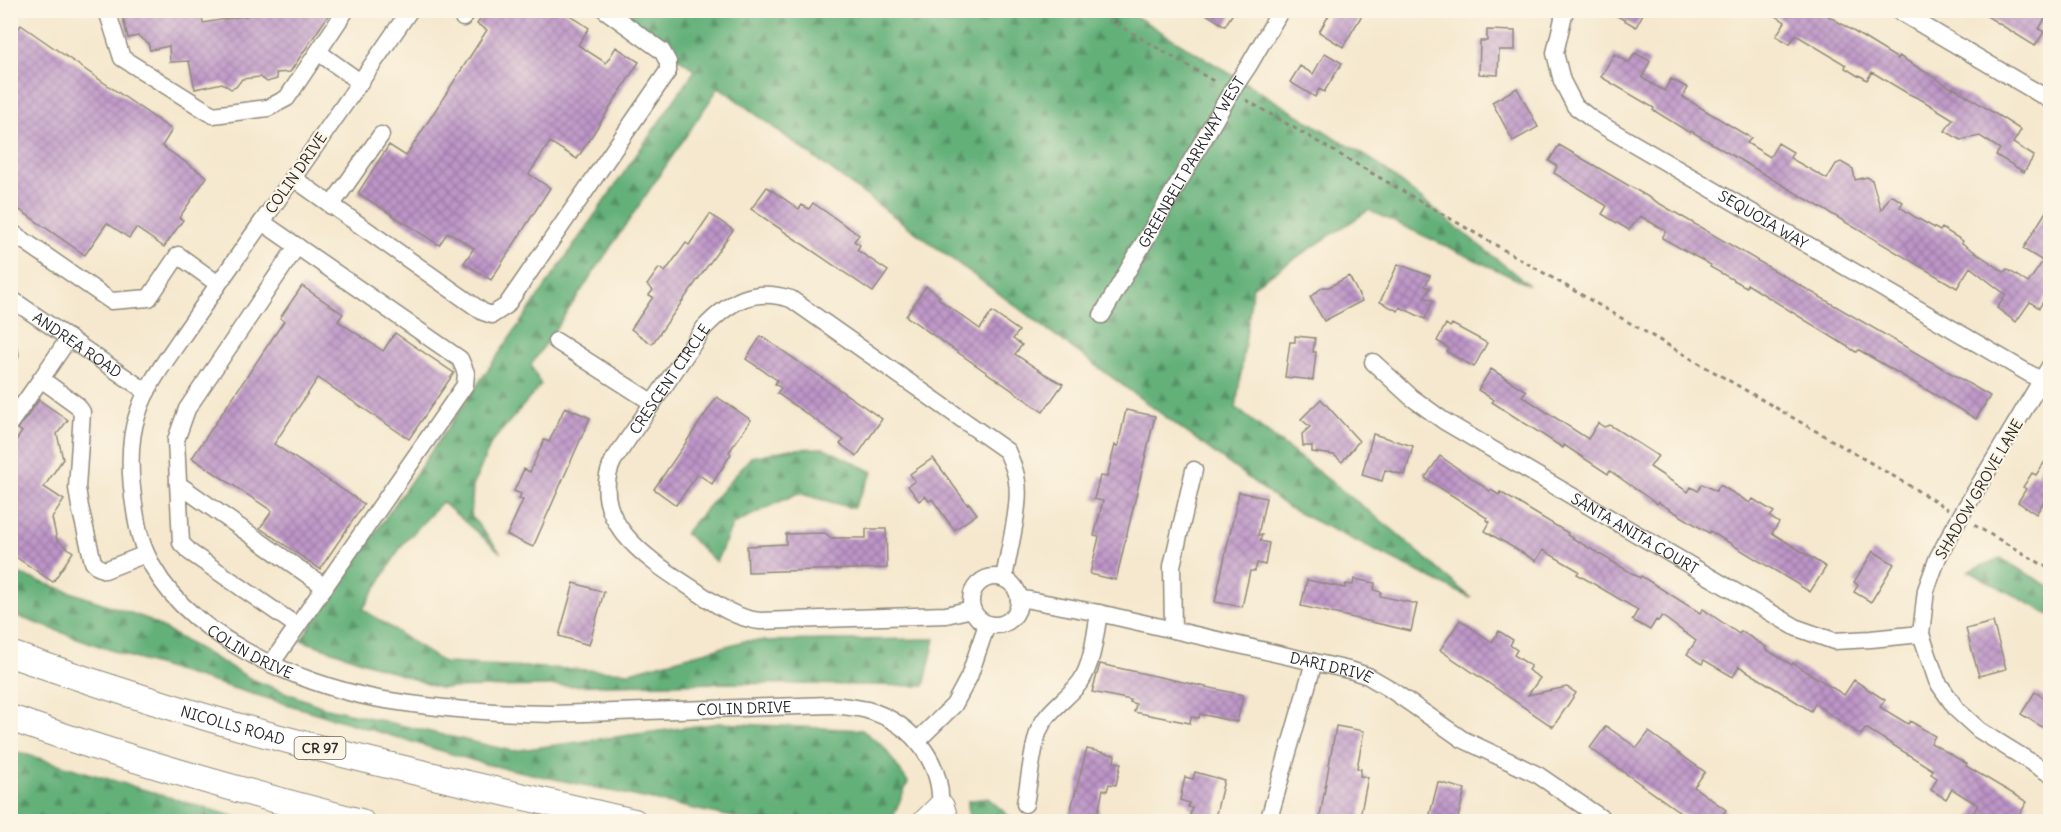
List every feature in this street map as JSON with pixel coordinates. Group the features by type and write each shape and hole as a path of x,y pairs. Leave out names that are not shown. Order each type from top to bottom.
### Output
{"highway":[{"name":"NICOLLS ROAD","path":"10,654 177,709 279,738 459,783 634,822"},
{"path":"10,718 108,752 362,822"}],"street":[{"path":"109,10 108,17 122,58 213,115 268,108 287,98 346,10"},
{"name":"COLIN DRIVE","path":"410,10 156,374 147,392 137,415 132,437 131,462 135,514 146,554 173,595 194,617 216,634 271,664 326,684 376,698 464,711 553,714 830,705 867,710 906,730 930,759 939,780 938,818"},
{"path":"293,178 483,312 492,315 500,312 668,71 668,62 662,51 605,10"},
{"name":"GREENBELT PARKWAY WEST","path":"1102,315 1281,10"},
{"name":"SEQUOIA WAY","path":"1565,10 1555,53 1562,81 1575,106 1593,120 2042,381"},
{"path":"1897,10 2050,100"},
{"path":"318,52 360,82"},
{"path":"331,206 381,135"},
{"path":"262,222 460,358 466,373 465,385 271,664"},
{"path":"10,231 111,301 149,298 178,255 218,284"},
{"path":"297,246 183,417 176,440 181,543 297,626"},
{"name":"CRESCENT CIRCLE","path":"972,609 946,615 744,620 730,614 657,565 641,553 624,535 611,512 606,486 613,461 704,328 722,309 745,298 762,294 776,294 791,299 1006,451 1014,467 1018,484 1004,579"},
{"name":"ANDREA ROAD","path":"10,298 147,392"},
{"path":"10,423 69,338"},
{"path":"556,341 653,403"},
{"name":"SANTA ANITA COURT","path":"1374,362 1411,397 1444,421 1797,628 1834,640 1871,639 1921,633"},
{"name":"SHADOW GROVE LANE","path":"2050,366 1938,557 1926,590 1921,633 1937,681 1957,710 1979,730 2050,774"},
{"path":"41,379 77,405 82,412 77,488 93,562 98,567 110,570 146,554"},
{"path":"1173,630 1172,566 1194,470"},
{"path":"178,484 325,587"},
{"path":"988,578 1004,579 1015,588 1019,598 1018,610 1010,620 999,626 987,624 977,618 972,609 971,598 979,583 988,578"},
{"name":"DARI DRIVE","path":"1019,598 1173,630 1368,676 1462,739 1538,774 1607,822"},
{"path":"1025,804 1039,732 1045,718 1069,695 1087,669 1099,614"},
{"path":"917,741 954,705 969,677 987,624"},
{"path":"1268,822 1314,662"}],"path":[{"path":"1093,10 2050,569"}],"green space":[{"path":"611,11 1127,11 1374,161 1529,285 1369,210 1253,286 1236,408 1393,530 1471,598 1289,508 719,87 531,365 541,385 491,443 473,486 471,516 501,553 442,502 402,545 363,609 444,663 630,672 745,641 935,639 924,686 723,683 439,688 301,640 695,70"},
{"path":"824,448 873,472 853,508 798,493 733,524 716,562 685,533 751,457 791,449"},
{"path":"2000,558 2050,587 2050,615 1969,571"},
{"path":"10,571 145,618 251,679 323,707 512,751 719,723 862,730 883,746 908,782 891,821 750,821 485,764 130,657 11,614"},
{"path":"11,750 249,821 11,821"},
{"path":"988,798 1011,818 1024,821 969,821 968,801"}],"building":[{"path":"121,10 201,10 203,23 256,14 258,10 332,10 290,72 276,73 277,79 267,82 260,77 242,79 236,87 231,89 222,83 195,89 189,61 170,62 169,46 150,50 148,43 138,36 128,38"},
{"path":"485,10 562,10 589,28 578,45 606,63 616,47 639,62 577,159 550,142 529,174 550,188 491,280 464,263 474,248 448,232 439,245 358,193 389,145 406,156 487,30 477,24"},
{"path":"1200,10 1235,10 1225,26"},
{"path":"1332,10 1365,10 1343,47 1319,32"},
{"path":"1607,10 1645,10 1636,27"},
{"path":"1767,10 1819,10 1898,59 1899,56 1953,89 1953,87 2021,130 2013,143 2034,156 2024,172 1996,155 2000,149 1980,136 1961,140 1945,131 1953,119 1922,100 1872,72 1867,80 1858,76 1845,68 1846,65 1796,35 1790,44 1776,36 1785,22"},
{"path":"1977,10 2050,10 2039,29 2044,32 2035,46"},
{"path":"21,25 172,130 162,146 207,177 179,218 183,220 164,247 136,228 129,238 107,223 85,255 10,203 10,40"},
{"path":"1487,30 1515,31 1515,50 1499,50 1498,75 1479,74 1480,41 1487,41"},
{"path":"1325,53 1342,63 1324,92 1319,89 1315,97 1290,82 1300,66 1313,74"},
{"path":"1635,53 1650,61 1642,78 1664,91 1671,79 1688,88 1683,97 1751,138 1747,143 1770,157 1778,143 1793,152 1790,158 1827,179 1836,164 1841,162 1853,169 1855,180 1867,177 1872,180 1881,210 1891,195 1903,202 1900,207 1915,217 1940,231 1942,228 2004,272 2007,269 2028,283 2043,261 2023,249 2050,205 2050,291 2039,308 2030,302 2016,322 1997,308 2006,295 1970,267 1957,288 1691,131 1690,133 1653,110 1654,108 1601,77 1614,54 1629,63"},
{"path":"1517,88 1538,127 1513,141 1492,102"},
{"path":"1559,145 1990,396 1976,419 1859,350 1856,352 1747,284 1746,287 1662,238 1666,231 1640,216 1629,230 1602,214 1607,206 1554,173 1557,166 1549,161"},
{"path":"767,187 799,209 802,205 809,209 813,203 859,235 854,241 860,245 857,250 888,271 873,292 751,209"},
{"path":"710,214 733,230 652,344 631,329 653,297 649,295 653,290 647,285 659,268 665,272 686,243 689,245"},
{"path":"1398,264 1430,276 1425,286 1430,288 1425,297 1433,301 1425,319 1400,307 1398,311 1380,302"},
{"path":"1349,276 1362,301 1324,321 1310,297 1323,287 1329,287"},
{"path":"302,286 343,314 338,321 383,351 395,333 454,373 409,439 318,378 274,444 364,504 320,569 260,528 272,511 192,458 284,321 280,318"},
{"path":"926,286 940,296 938,298 944,303 980,329 992,312 1019,331 1013,339 1022,345 1015,354 1063,384 1043,412 906,316"},
{"path":"1446,324 1450,327 1452,324 1487,343 1474,367 1447,352 1449,348 1437,341"},
{"path":"761,336 882,419 857,456 840,444 844,440 777,393 781,388 775,384 777,380 746,359"},
{"path":"1295,336 1315,338 1313,380 1285,377 1290,342 1295,342"},
{"path":"1491,369 1526,391 1522,396 1588,439 1598,423 1604,427 1610,425 1658,456 1650,467 1688,492 1691,487 1698,491 1702,484 1716,491 1720,485 1750,503 1753,499 1774,512 1770,517 1779,523 1772,533 1826,567 1810,592 1710,531 1709,533 1658,502 1657,504 1610,471 1608,474 1564,445 1563,448 1492,402 1494,400 1478,390"},
{"path":"717,397 751,420 729,452 731,454 712,484 698,474 676,505 654,489"},
{"path":"1321,399 1359,441 1342,462 1334,455 1312,452 1312,446 1303,446 1302,434 1310,427 1301,419"},
{"path":"39,400 68,420 57,434 63,459 44,487 64,500 52,518 57,540 73,552 53,582 10,553 10,449 22,432 18,429"},
{"path":"565,407 590,418 533,547 507,535 523,500 519,499 521,494 514,491 524,469 530,472 544,440 549,442"},
{"path":"1126,410 1155,416 1116,580 1090,574 1099,537 1094,536 1103,501 1094,499 1100,476 1107,477 1115,445 1118,446"},
{"path":"1373,434 1413,446 1405,475 1385,470 1382,481 1362,475"},
{"path":"2050,454 2050,492 2036,514 2018,502 2026,489 2023,487 2032,473 2036,475"},
{"path":"1440,456 1490,491 1499,495 1500,492 1568,533 1567,535 1640,578 1641,576 1700,613 1703,609 1739,634 1741,631 1766,647 1765,649 1792,665 1793,663 1844,695 1854,680 1885,700 1880,707 1908,724 1910,721 1935,736 1931,743 2027,802 2015,822 2002,822 1991,815 1987,822 1968,822 1978,805 1952,789 1946,799 1931,790 1937,778 1931,774 1933,770 1866,728 1861,735 1815,704 1811,711 1739,666 1733,677 1704,660 1702,664 1687,654 1696,641 1662,616 1658,621 1656,620 1650,630 1632,620 1638,610 1577,574 1579,571 1543,550 1536,561 1485,531 1490,522 1486,520 1487,518 1425,478"},
{"path":"933,458 977,514 954,530 932,499 929,501 925,496 919,501 908,486 915,481 910,474"},
{"path":"1239,492 1266,498 1258,535 1262,535 1260,541 1269,543 1265,565 1257,563 1255,571 1250,571 1242,607 1215,602"},
{"path":"866,529 886,529 887,568 748,572 747,546 786,544 786,534 825,533 831,538 866,538"},
{"path":"1873,551 1894,564 1871,602 1854,592 1858,585 1854,582"},
{"path":"1354,579 1375,583 1374,590 1381,592 1380,596 1417,604 1411,631 1301,606 1307,580 1345,588 1346,584 1353,585"},
{"path":"574,583 604,592 589,645 559,636"},
{"path":"1460,620 1492,642 1499,631 1513,640 1510,645 1517,650 1514,655 1531,666 1528,670 1540,678 1528,695 1567,687 1576,693 1553,727 1440,650"},
{"path":"1993,622 2006,669 1979,676 1966,629"},
{"path":"1100,664 1243,695 1237,722 1200,714 1199,718 1191,717 1190,723 1134,712 1136,704 1130,702 1131,700 1092,692"},
{"path":"2035,692 2050,702 2050,732 2021,714"},
{"path":"1336,726 1364,731 1357,768 1361,769 1360,776 1368,777 1359,822 1319,822"},
{"path":"1606,726 1637,748 1649,732 1705,772 1694,787 1726,810 1718,822 1694,822 1590,748"},
{"path":"1087,749 1115,755 1114,762 1121,763 1116,785 1109,784 1107,791 1103,789 1098,813 1108,815 1108,822 1068,820"},
{"path":"1195,772 1224,780 1214,822 1188,822 1192,808 1188,807 1189,803 1180,800 1185,777 1193,779"},
{"path":"1438,782 1465,789 1457,822 1428,822"}]}
